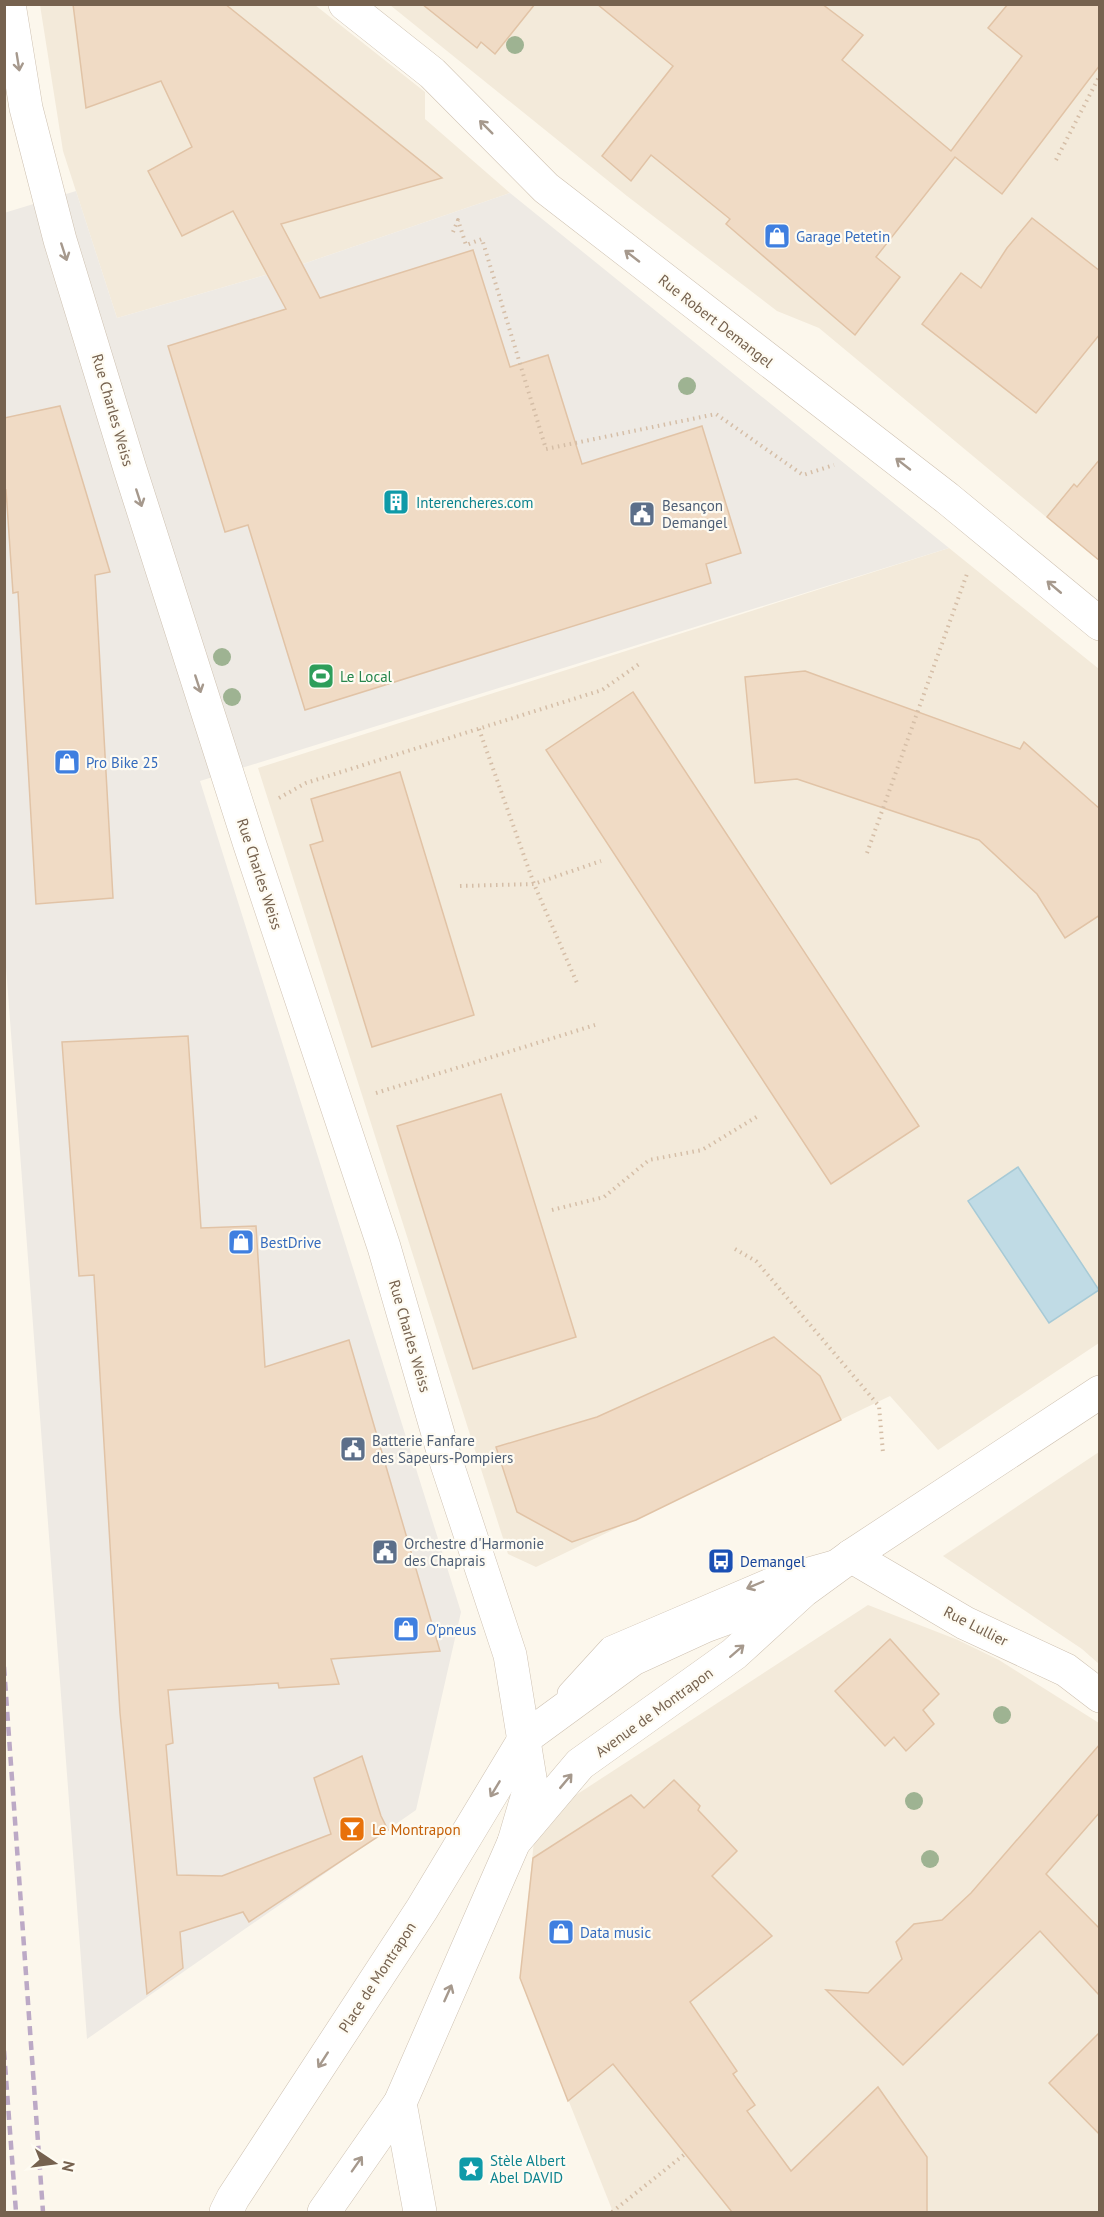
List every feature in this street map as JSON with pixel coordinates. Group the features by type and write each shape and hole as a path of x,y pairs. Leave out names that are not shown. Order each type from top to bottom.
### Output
{"street":[{"name":"Rue Charles Weiss","path":"9,4 26,108 60,240 250,845 384,1247 445,1458 510,1655 531,1784 514,1842"},
{"name":"Rue Robert Demangel","path":"345,4 432,73 546,188 939,492 1100,624"},
{"name":"Avenue de Montrapon","path":"514,1842 580,1764 734,1654 803,1591 851,1556 1100,1392"},
{"name":"Rue Lullier","path":"851,1556 965,1623 1066,1670 1100,1696"},
{"name":"Avenue de Montrapon","path":"525,1738 633,1659 705,1626 803,1591"},
{"name":"Place de Montrapon","path":"226,2212 422,1909 525,1738"},
{"path":"324,2212 400,2103 514,1842"},
{"path":"400,2103 420,2212"}],"lane":[{"path":"525,1738 610,1647 769,1579 851,1556"}],"path":[{"path":"1056,160 1100,75"},
{"path":"453,232 458,219 466,244 482,239 546,449 716,414 803,475 835,465"},
{"path":"867,853 969,570"},
{"path":"272,802 306,783 602,690 642,662"},
{"path":"479,729 534,884 577,983"},
{"path":"459,886 534,884 601,861"},
{"path":"382,1092 595,1025"},
{"path":"552,1210 604,1197 649,1160 702,1150 758,1116"},
{"path":"735,1249 756,1261 879,1406 883,1453"},
{"path":"612,2212 685,2154"}],"shaded area":[{"path":"40,5 315,5 425,92 425,119 510,193 300,265 117,318 63,151"},
{"path":"390,5 1099,5 1099,561 819,328 777,311 627,196"},
{"path":"76,191 117,318 300,265 510,193 949,548 200,781 461,1612 416,1810 87,2039 5,954 4,213"},
{"path":"949,548 1099,669 1099,1343 938,1450 890,1396 536,1567 508,1554 258,768"},
{"path":"1099,1452 1099,1664 1082,1649 943,1556"},
{"path":"868,1605 958,1640 999,1660 1099,1723 1099,2212 613,2212 520,1979 536,1821"}],"water":[{"path":"1018,1167 1099,1290 1049,1323 968,1201"}],"building":[{"path":"73,4 225,4 442,178 281,224 320,298 473,250 510,367 548,355 582,464 702,426 741,553 706,564 711,583 305,710 248,525 225,532 168,346 286,309 233,211 182,236 148,171 192,147 161,81 86,108"},
{"path":"422,4 535,4 495,54 481,42 477,48"},
{"path":"597,4 822,4 863,35 842,60 951,151 1022,56 988,28 1008,4 1100,4 1100,65 1002,194 955,157 876,257 900,277 855,335 726,224 730,219 651,155 631,181 602,156 673,66"},
{"path":"1032,218 1100,271 1100,334 1036,413 922,324 961,273 981,288 1007,248"},
{"path":"60,406 110,572 95,575 113,898 36,904 18,592 13,593 6,490 4,490 4,418"},
{"path":"1100,459 1100,561 1047,517 1074,484 1077,487"},
{"path":"805,671 1020,749 1024,742 1100,809 1100,915 1065,938 1037,894 979,840 797,779 755,783 745,677"},
{"path":"633,692 919,1126 831,1184 546,750"},
{"path":"400,772 474,1015 372,1047 310,845 323,841 311,799"},
{"path":"188,1036 201,1228 256,1226 265,1367 349,1340 440,1651 331,1659 339,1684 279,1688 278,1683 168,1690 173,1743 166,1745 177,1875 222,1876 331,1834 314,1778 362,1756 381,1816 388,1830 249,1922 243,1912 180,1932 183,1968 147,1994 120,1713 94,1275 79,1276 62,1042"},
{"path":"501,1094 576,1337 473,1369 397,1126"},
{"path":"774,1337 820,1376 841,1420 636,1520 572,1542 517,1512 496,1447 597,1417"},
{"path":"890,1639 939,1694 923,1710 934,1724 906,1751 894,1737 885,1746 835,1691"},
{"path":"1100,1744 1100,1812 1046,1874 1100,1929 1100,1996 1040,1931 903,2065 826,1990 868,1993 902,1959 896,1942 914,1924 942,1920 971,1893"},
{"path":"674,1780 700,1806 698,1810 737,1851 712,1876 772,1936 690,2002 737,2071 733,2074 755,2105 747,2111 791,2171 878,2087 927,2157 927,2212 732,2212 613,2064 568,2101 520,1978 533,1858 631,1795 644,1808"},
{"path":"1100,2032 1100,2135 1049,2083"}],"railway":[{"path":"4,1667 43,2212"},
{"path":"4,2051 16,2212"}],"place":[{"name":"Garage Petetin","path":"777,236"},
{"name":"Interencheres.com","path":"396,502"},
{"name":"Besançon Demangel","path":"642,514"},
{"name":"Le Local","path":"321,676"},
{"name":"Pro Bike 25","path":"67,762"},
{"name":"BestDrive","path":"241,1242"},
{"name":"Batterie Fanfare des Sapeurs-Pompiers","path":"353,1449"},
{"name":"Orchestre d'Harmonie des Chaprais","path":"385,1552"},
{"name":"Demangel","path":"721,1561"},
{"name":"O'pneus","path":"406,1629"},
{"name":"Le Montrapon","path":"352,1829"},
{"name":"Data music","path":"561,1932"},
{"name":"Stèle Albert Abel DAVID","path":"471,2169"}]}
